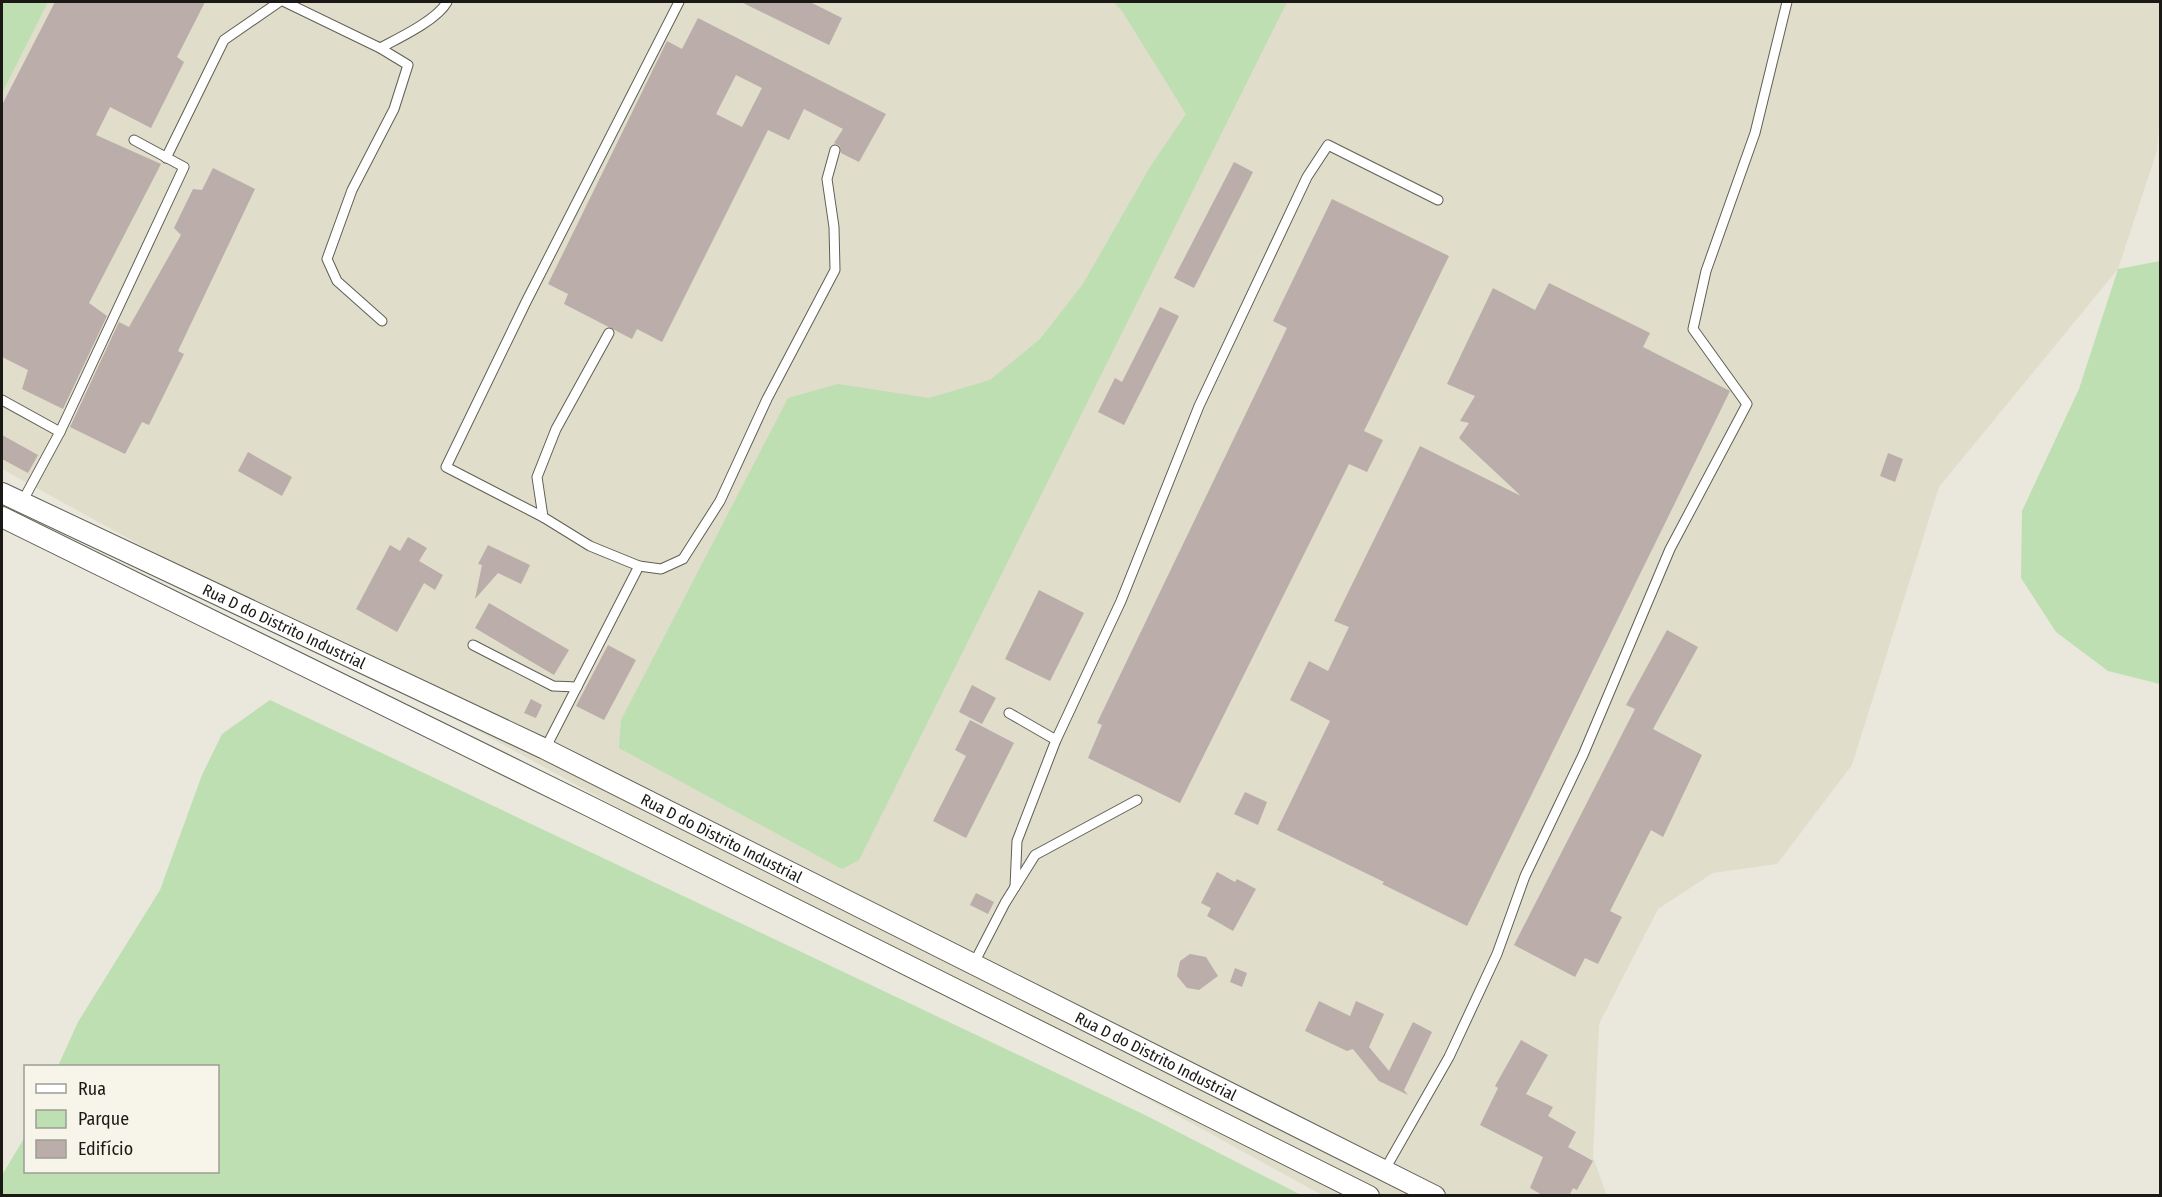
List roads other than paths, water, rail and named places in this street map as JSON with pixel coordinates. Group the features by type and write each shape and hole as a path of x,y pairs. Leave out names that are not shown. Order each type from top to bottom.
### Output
{"street":[{"name":"Rua D do Distrito Industrial","path":"2,493 21,504 545,749 1435,1196"},
{"path":"7,520 21,504"},
{"name":"Rua D do Distrito Industrial","path":"7,520 613,817 1369,1196"},
{"path":"1374,1196 1384,1171"}],"lane":[{"path":"166,158 224,40 279,2"},
{"path":"285,2 380,48 408,66 394,109 352,190 327,259 337,281 382,321"},
{"path":"380,48 428,19 444,8 447,2"},
{"path":"679,2 521,312 446,467 543,517 590,546 639,566 661,569 683,560 720,501 767,399 836,270 834,227 827,179 835,150"},
{"path":"1384,1171 1449,1057 1497,954 1525,876 1583,755 1670,549 1747,404 1693,329 1706,271 1755,133 1786,2"},
{"path":"21,504 60,432 184,167 134,140"},
{"path":"1015,887 1017,841 1056,740 1121,601 1199,406 1306,177 1328,144 1438,200"},
{"path":"543,517 537,477 556,429 609,333"},
{"path":"2,400 60,432"},
{"path":"545,749 639,566"},
{"path":"474,645 553,686 577,687"},
{"path":"1009,713 1056,740"},
{"path":"973,964 1035,855 1137,800"}]}
